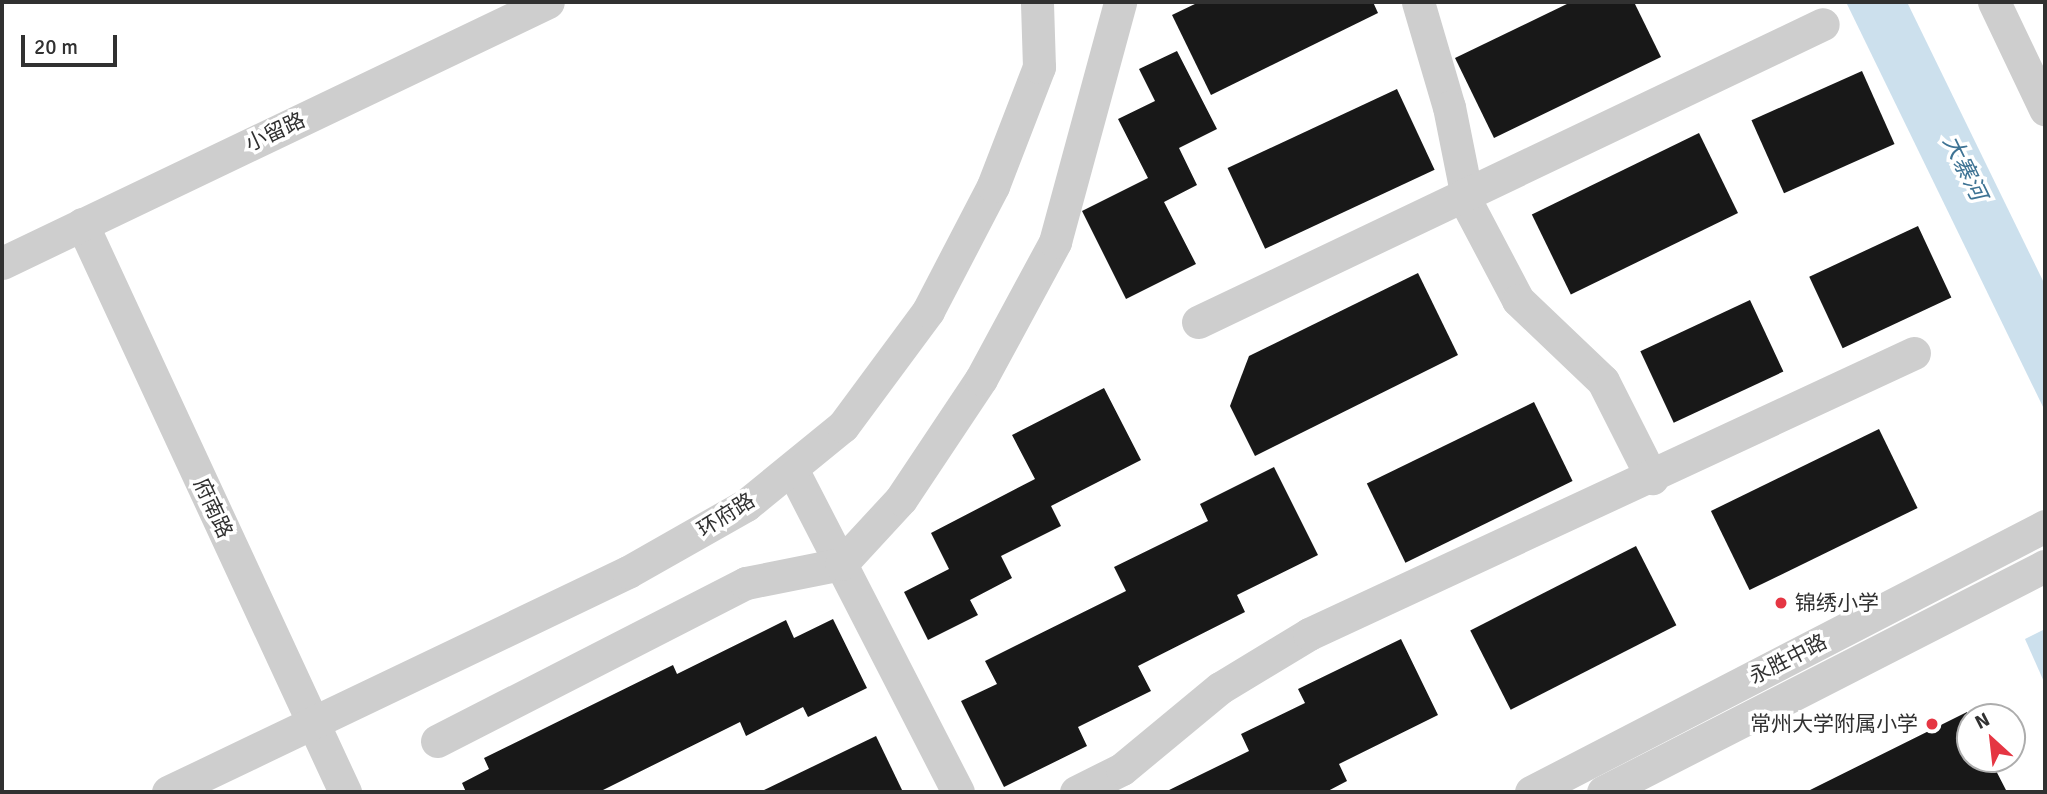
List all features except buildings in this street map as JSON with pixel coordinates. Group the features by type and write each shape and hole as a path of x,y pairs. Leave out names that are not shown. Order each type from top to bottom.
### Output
{"street":[{"name":"小留路","path":"2,263 548,2"},
{"name":"环府路","path":"167,792 314,726 628,572 746,505 843,426 929,311 993,186 1039,67 1037,2"},
{"path":"437,741 746,583 841,565 901,499 981,379 1055,242 1120,2"},
{"path":"1418,2 1466,194 1518,300 1603,381 1652,478"},
{"path":"1994,2 2045,110"},
{"path":"1198,322 1823,24"},
{"name":"府南路","path":"82,224 345,792"},
{"path":"1076,792 1122,769 1220,688 1309,634 1652,478 1913,354"},
{"path":"792,469 958,792"},
{"name":"永胜中路","path":"1531,792 2045,526"},
{"name":"永胜中路","path":"1603,792 2045,566"}],"water":[{"name":"大寨河","path":"1846,2 1907,2 2045,285 2045,411"},
{"path":"2045,629 2045,684 2025,639"}],"place":[{"name":"锦绣小学","path":"1781,603"},
{"name":"常州大学附属小学","path":"1932,724"}]}
